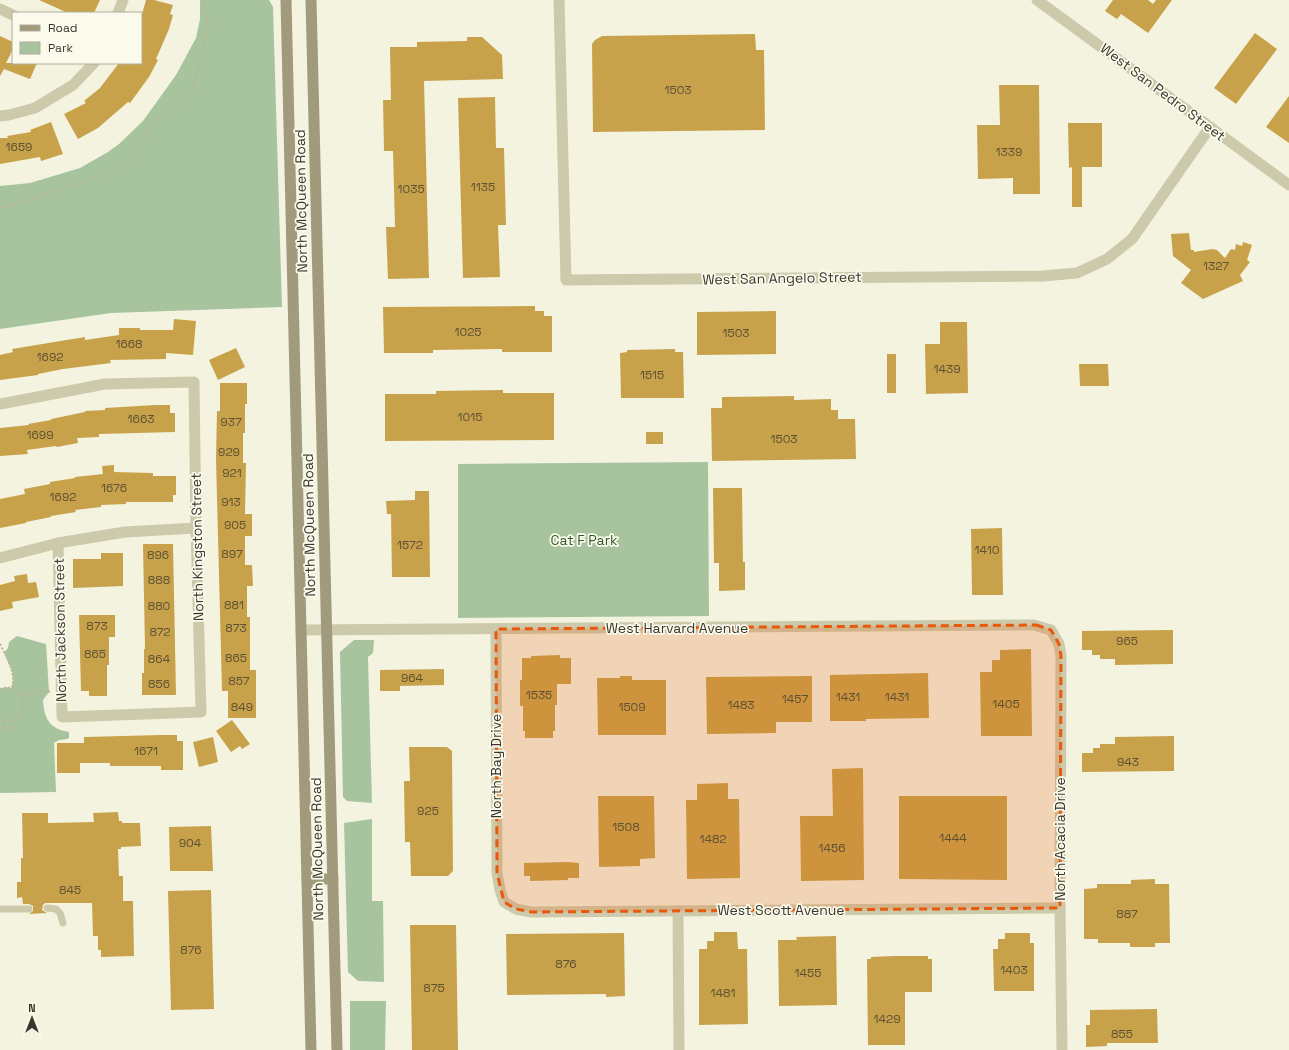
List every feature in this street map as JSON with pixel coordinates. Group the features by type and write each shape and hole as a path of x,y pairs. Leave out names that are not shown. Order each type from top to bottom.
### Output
{"main road":[{"name":"North McQueen Road","path":"286,0 311,1050"},
{"name":"North McQueen Road","path":"311,0 337,1050"},
{"path":"307,879 333,879"}],"street":[{"path":"118,12 123,0"},
{"name":"West San Angelo Street","path":"559,0 566,280 1044,276 1077,273 1107,259 1132,238 1210,127"},
{"name":"West San Pedro Street","path":"1037,0 1053,10 1289,185"},
{"path":"0,9 12,15"},
{"path":"0,116 36,108 73,85 93,64"},
{"name":"North Kingston Street","path":"0,404 105,384 194,382 201,712 62,717"},
{"path":"0,558 58,543 125,532 196,528"},
{"name":"North Jackson Street","path":"58,543 62,717"},
{"name":"West Harvard Avenue","path":"301,630 1036,625 1051,630"},
{"name":"North Bay Drive","path":"496,629 497,874 504,902"},
{"name":"North Acacia Drive","path":"1051,630 1059,644 1061,656 1060,908 1062,1050"},
{"name":"West Scott Avenue","path":"504,902 516,909 531,912 1060,908"},
{"path":"678,911 679,1050"}],"lane":[{"path":"1,908 29,909"},
{"path":"47,908 56,909 60,913 63,923"}],"path":[{"path":"0,208 7,208 105,175 128,162 142,146 151,121 183,104 192,90 201,61 208,27 204,0"},
{"path":"0,644 12,673 14,681 12,688"},
{"path":"0,689 6,687 12,688 21,695 24,707 17,720 5,721 0,718"},
{"path":"21,695 36,690 61,691"},
{"path":"0,732 5,721"},
{"path":"4,726 13,733"}],"highlighted area":[{"path":"1036,625 1051,630 1059,644 1061,656 1060,908 531,912 516,909 504,902 497,873 496,629"}],"green space":[{"path":"200,0 269,0 273,7 282,307 111,313 0,329 0,186 30,183 80,168 119,144 143,121 176,75 196,38 200,19"},
{"name":"Cat F Park","path":"708,462 709,616 458,618 458,464"},
{"path":"17,636 46,644 49,692 43,700 45,713 49,722 53,726 62,731 69,732 69,738 54,743 56,792 0,793 0,689 6,687 11,688 13,684 12,670 4,653 8,648 9,642"},
{"path":"354,640 374,640 373,653 368,657 372,803 347,801 343,797 340,652"},
{"path":"372,819 372,901 383,901 384,982 358,981 348,972 344,823"},
{"path":"350,1001 386,1001 385,1050 350,1050"}],"building":[{"path":"39,0 100,0 94,12 66,12"},
{"path":"146,0 154,0 173,5 170,14 173,15 169,29 156,59 158,60 149,77 130,103 128,102 98,128 78,139 64,114 86,103 84,101 100,88 118,64 142,64 142,14"},
{"path":"1113,0 1148,0 1153,4 1156,0 1172,0 1148,33 1121,14 1117,19 1105,11"},
{"path":"1255,33 1277,49 1236,104 1214,88"},
{"path":"755,34 756,50 764,50 765,130 593,132 592,44 595,40 602,36"},
{"path":"0,36 12,42 12,51 6,63 37,64 30,79 4,69 0,76"},
{"path":"467,37 482,37 502,55 503,79 424,81 429,278 388,279 386,227 395,227 393,151 384,151 383,100 391,100 390,47 417,47 417,42 467,41"},
{"path":"999,85 1039,85 1040,194 1013,194 1013,178 978,179 977,125 1000,125"},
{"path":"1289,96 1289,143 1266,127"},
{"path":"495,97 496,148 504,148 506,225 498,225 500,277 463,278 458,98"},
{"path":"51,122 63,154 41,161 40,157 0,164 0,138 8,138 7,136 31,132 30,130"},
{"path":"1068,123 1102,123 1102,167 1082,167 1082,207 1072,207 1072,167 1069,168"},
{"path":"1189,233 1191,250 1194,250 1194,252 1212,249 1217,250 1225,258 1231,249 1235,250 1236,244 1242,246 1243,242 1252,245 1247,260 1250,262 1240,275 1243,281 1203,299 1181,283 1191,270 1173,256 1171,234"},
{"path":"535,306 535,311 544,311 544,316 552,316 552,352 502,352 502,349 433,350 433,353 384,353 383,307"},
{"path":"776,311 776,354 697,355 697,312"},
{"path":"174,319 196,321 193,355 166,353 166,359 110,360 111,363 63,369 38,375 0,380 0,355 13,352 12,349 85,337 85,340 119,335 119,328 140,328 140,330 173,330"},
{"path":"940,322 967,322 968,393 926,394 925,344 940,344"},
{"path":"236,348 245,367 218,380 209,360"},
{"path":"675,349 675,352 683,352 684,398 621,398 620,353 627,352 627,350"},
{"path":"887,354 896,354 896,393 887,393"},
{"path":"1079,364 1108,364 1109,386 1080,386"},
{"path":"220,383 247,383 245,433 243,433 243,463 246,463 245,514 252,514 252,536 245,536 245,565 252,565 253,586 247,586 247,617 250,617 250,670 256,670 256,718 228,718 228,691 222,691 216,459 217,411 220,411"},
{"path":"503,390 503,393 554,393 554,440 385,441 385,394 436,394 436,391"},
{"path":"794,396 794,400 831,399 831,410 838,410 838,419 855,419 856,459 712,461 711,408 722,408 722,397"},
{"path":"170,405 170,413 175,413 175,432 99,434 99,437 77,438 78,443 27,450 28,454 0,456 0,428 29,425 28,424 51,420 85,411 105,410 105,408"},
{"path":"646,432 663,432 663,444 646,444"},
{"path":"114,465 114,472 153,473 153,476 176,476 176,495 173,495 173,502 126,502 126,504 101,505 101,507 75,510 76,512 51,516 0,528 0,499 25,494 24,489 50,484 50,482 75,477 103,474 102,466"},
{"path":"713,488 742,488 745,590 719,591 719,563 714,563"},
{"path":"415,491 429,491 430,577 392,577 391,514 387,514 386,501 415,500"},
{"path":"1002,528 1003,595 972,595 971,529"},
{"path":"143,544 173,544 176,695 142,695 142,673 144,673 145,649"},
{"path":"101,553 123,553 123,586 73,588 73,559 101,559"},
{"path":"27,574 28,583 36,582 39,597 12,602 13,608 0,611 0,585 15,581 14,576"},
{"path":"79,615 115,615 115,637 109,637 107,696 89,696 89,691 81,691"},
{"path":"1173,630 1173,664 1115,665 1115,659 1100,659 1100,655 1092,655 1092,650 1082,650 1082,631"},
{"path":"1031,649 1032,736 981,736 980,672 992,672 992,660 1000,660 1000,650"},
{"path":"560,655 560,658 571,658 571,684 557,684 557,705 555,705 555,731 553,731 553,738 525,738 525,731 523,731 523,706 520,706 522,658 531,658 531,656"},
{"path":"444,669 444,685 400,686 400,691 380,691 380,670"},
{"path":"928,673 929,718 830,721 830,675"},
{"path":"620,676 632,676 632,680 666,680 666,735 598,735 597,678 620,678"},
{"path":"812,676 812,722 776,722 776,733 707,734 706,677"},
{"path":"232,720 250,744 242,749 240,746 231,752 216,731"},
{"path":"177,735 177,741 183,741 183,770 161,770 161,766 110,766 110,763 80,763 80,773 57,773 57,743 84,743 84,737"},
{"path":"1174,736 1174,771 1082,772 1082,753 1093,753 1093,748 1100,748 1100,744 1115,744 1115,737"},
{"path":"213,737 218,762 199,767 193,742"},
{"path":"409,747 447,747 452,751 453,871 448,876 411,876 410,842 405,842 404,781 410,781"},
{"path":"863,768 864,880 801,881 800,816 833,816 832,769"},
{"path":"728,783 728,799 739,799 740,878 687,879 686,800 697,800 697,784"},
{"path":"598,796 654,796 655,858 640,859 640,866 599,867"},
{"path":"899,796 1007,796 1007,880 899,879"},
{"path":"118,812 119,821 122,821 122,823 140,823 141,846 121,847 121,849 118,849 119,876 123,876 123,901 133,901 134,956 101,957 101,950 98,950 98,936 93,936 92,903 45,903 42,910 47,913 29,914 33,911 33,906 23,904 22,897 17,898 17,882 21,882 21,858 23,858 22,813 48,813 48,823 94,822 93,813"},
{"path":"211,826 213,871 170,871 169,827"},
{"path":"524,863 579,863 579,878 568,878 568,880 530,881 530,876 524,876"},
{"path":"1155,879 1155,884 1169,884 1170,943 1155,943 1155,947 1130,947 1130,943 1098,943 1098,939 1084,939 1084,889 1097,888 1097,884 1131,884 1131,880"},
{"path":"211,890 214,1009 171,1010 168,891"},
{"path":"410,925 456,925 458,1050 412,1050"},
{"path":"714,932 737,932 738,949 747,949 748,1024 699,1025 699,949 707,949 707,941 714,941"},
{"path":"624,933 625,996 606,997 606,994 507,995 506,934"},
{"path":"1005,933 1030,933 1030,943 1034,943 1034,991 994,991 993,949 998,949 998,939 1005,939"},
{"path":"836,936 837,1005 779,1006 778,940 797,940 796,937"},
{"path":"928,956 928,959 932,959 932,992 905,992 905,1045 868,1045 867,959 871,959 871,957"},
{"path":"1157,1009 1158,1043 1107,1043 1107,1046 1086,1047 1086,1025 1090,1025 1090,1010"}]}
